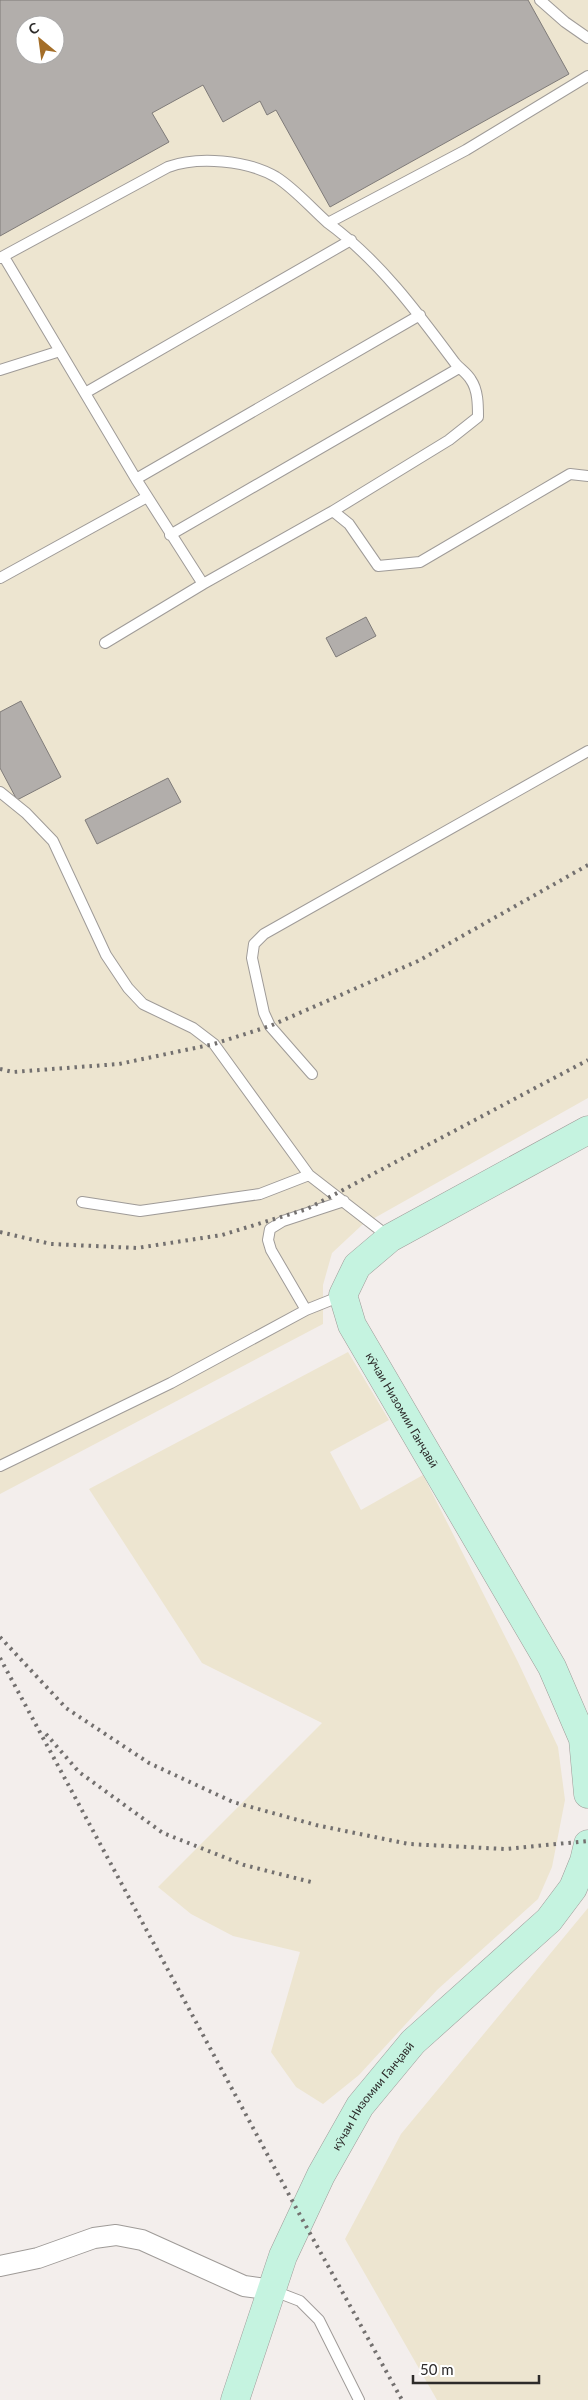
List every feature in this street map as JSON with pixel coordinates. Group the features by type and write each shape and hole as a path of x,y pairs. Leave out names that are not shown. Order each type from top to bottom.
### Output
{"main road":[{"path":"343,1295 357,1266 390,1238 588,1130"},
{"name":"кӯчаи Низомии Ганҷавӣ","path":"343,1295 352,1325 552,1667 583,1739 588,1794"},
{"name":"кӯчаи Низомии Ганҷавӣ","path":"235,2400 283,2256 321,2175 360,2106 412,2042 549,1920 573,1888 584,1861 588,1844"}],"street":[{"path":"0,2266 38,2258 94,2238 116,2234 142,2240 244,2286 273,2290"}],"lane":[{"path":"540,0 565,22 588,38"},
{"path":"328,223 466,150 588,76"},
{"path":"105,643 203,584 333,511 449,440 478,417 478,400 472,380 459,368 420,315 351,240 328,223 276,177 252,167 200,160 184,161 168,167 2,258 170,535 203,584"},
{"path":"85,393 351,240"},
{"path":"136,479 420,315"},
{"path":"0,370 60,351"},
{"path":"170,535 459,368"},
{"path":"333,511 348,524 378,566 420,562 570,474 588,476"},
{"path":"0,578 147,497"},
{"path":"312,1074 270,1026 264,1013 252,958 254,944 264,934 588,751"},
{"path":"0,792 26,813 53,841 106,954 128,988 143,1004 192,1028 214,1044 309,1175 390,1238"},
{"path":"82,1202 140,1211 260,1194 309,1175"},
{"path":"306,1310 272,1250 268,1240 270,1229 283,1221 344,1201"},
{"path":"0,1466 171,1383 306,1310 343,1295"},
{"path":"273,2290 300,2301 319,2320 359,2400"}],"shaded area":[{"path":"0,0 588,0 588,1098 362,1225 332,1253 323,1285 323,1324 0,1494"},
{"path":"348,1352 389,1420 330,1452 361,1510 423,1475 518,1662 558,1747 565,1800 552,1867 538,1899 437,1990 359,2075 323,2104 296,2087 271,2052 300,1952 233,1936 191,1914 158,1887 322,1723 202,1663 89,1489"},
{"path":"588,1908 588,2400 437,2400 345,2239 401,2134"}],"building":[{"path":"0,0 528,0 569,74 330,207 276,110 267,115 260,101 223,122 203,85 152,113 169,142 0,236"},
{"path":"366,617 376,636 336,657 326,638"},
{"path":"21,701 61,777 17,800 0,768 0,712"},
{"path":"168,778 181,802 97,844 85,820"}],"railway":[{"path":"0,1069 13,1072 119,1064 214,1044 270,1026 418,961 588,865"},
{"path":"0,1232 51,1244 137,1248 222,1235 307,1209 588,1060"},
{"path":"0,1637 66,1708 149,1763 233,1802 316,1825 409,1844 505,1849 588,1841"},
{"path":"0,1658 301,2217 402,2400"},
{"path":"46,1734 79,1772 163,1833 244,1865 315,1883"}]}
